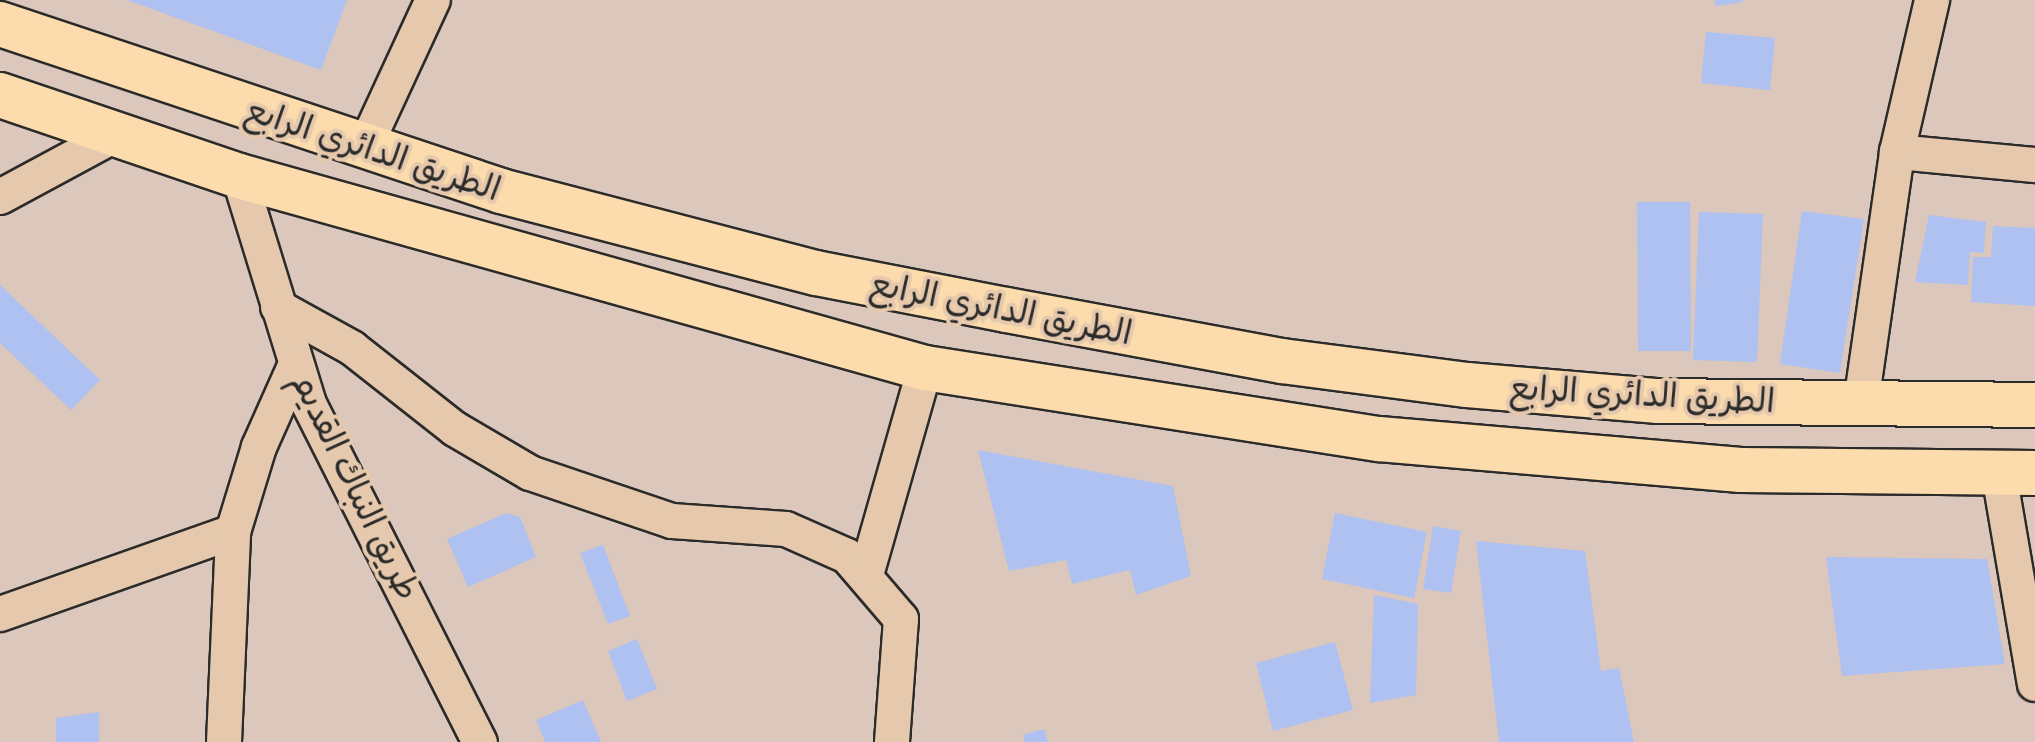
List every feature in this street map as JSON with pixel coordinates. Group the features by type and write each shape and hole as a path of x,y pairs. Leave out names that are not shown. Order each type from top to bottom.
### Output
{"main road":[{"name":"الطريق الدائري الرابع","path":"0,24 364,149 816,273 1282,361 1467,385 1658,401 2035,405"},
{"name":"الطريق الدائري الرابع","path":"0,95 239,176 797,338 925,368 1379,439 1741,470 2017,473"},
{"path":"797,338 816,273"}],"street":[{"path":"364,149 433,0"},
{"path":"1861,403 1897,152 1932,0"},
{"path":"0,197 115,135"},
{"path":"1897,152 2035,165"},
{"name":"طريق النباك القديم","path":"239,176 295,366 480,742"},
{"path":"278,307 352,348 455,429 530,473 672,521 786,529 824,540 866,575 901,619 892,742"},
{"path":"224,742 233,532 259,447 295,366"},
{"path":"866,575 925,368"},
{"path":"2017,473 2035,684"},
{"path":"0,614 233,532"}],"building":[{"path":"127,0 347,0 321,70"},
{"path":"1715,0 1743,0 1743,2 1716,6"},
{"path":"1706,32 1775,38 1770,90 1701,83"},
{"path":"1637,202 1690,202 1691,351 1638,351"},
{"path":"1802,211 1864,219 1840,373 1780,364"},
{"path":"1699,212 1763,214 1757,362 1693,360"},
{"path":"1929,215 1986,222 1984,253 1970,252 1968,285 1915,282"},
{"path":"1993,226 2035,228 2035,306 1971,302 1973,257 1991,257"},
{"path":"0,285 100,380 71,410 0,343"},
{"path":"978,450 1173,486 1191,576 1136,595 1130,570 1072,584 1066,560 1009,571"},
{"path":"506,513 520,517 536,557 468,587 447,539"},
{"path":"1335,513 1427,532 1414,598 1322,579"},
{"path":"1433,526 1461,531 1451,593 1423,589"},
{"path":"1476,541 1585,551 1601,671 1619,668 1634,742 1499,742"},
{"path":"603,545 630,616 608,624 580,553"},
{"path":"1826,557 1987,559 2005,664 1842,676"},
{"path":"1374,595 1418,604 1416,695 1370,703"},
{"path":"637,639 657,689 627,701 608,651"},
{"path":"1335,642 1353,710 1273,731 1256,663"},
{"path":"583,700 601,742 545,742 536,720"},
{"path":"99,712 99,742 56,742 56,718"},
{"path":"1044,729 1048,742 1025,742 1023,735"}]}
